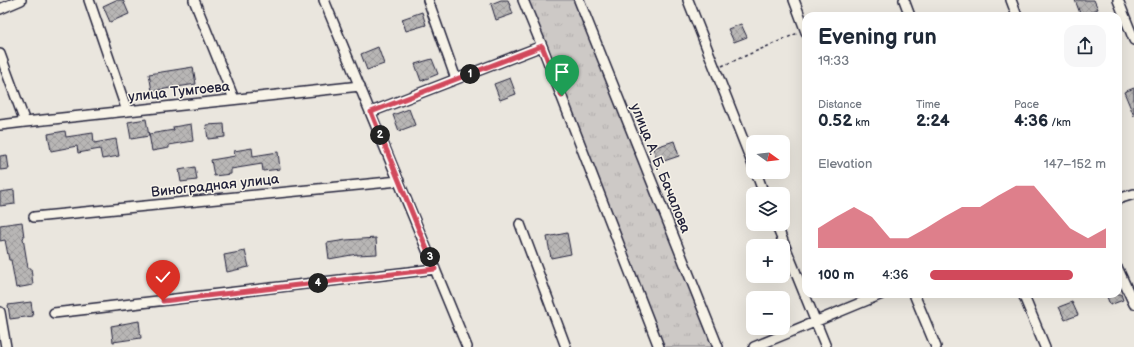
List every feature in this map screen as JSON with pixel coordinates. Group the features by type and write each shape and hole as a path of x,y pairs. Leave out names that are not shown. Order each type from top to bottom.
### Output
{"street":[{"path":"0,9 21,0"},
{"path":"89,0 127,111"},
{"path":"194,0 234,99"},
{"path":"324,0 467,347"},
{"path":"428,0 456,79"},
{"path":"523,0 659,347"},
{"name":"улица А. Б. Бачалова","path":"579,0 718,347"},
{"path":"688,0 746,147"},
{"path":"794,0 802,21"},
{"path":"904,0 908,12"},
{"path":"1011,0 1016,12"},
{"path":"1118,0 1134,40"},
{"path":"371,112 542,46"},
{"path":"0,54 25,122"},
{"name":"улица Тумгоева","path":"0,126 25,122 360,86"},
{"name":"Виноградная улица","path":"34,217 399,181"},
{"path":"1122,198 1134,194"},
{"path":"520,224 566,347"},
{"path":"779,231 802,289"},
{"path":"54,313 435,269"},
{"path":"1122,278 1134,304"},
{"path":"805,298 826,347"},
{"path":"754,347 872,298"},
{"path":"916,298 936,347"},
{"path":"1025,298 1045,347"},
{"path":"0,312 6,347"}],"path":[{"path":"715,69 802,33"}],"green space":[{"path":"519,0 579,0 718,347 659,347"}],"building":[{"path":"116,0 123,0 129,14 110,22 103,6"},
{"path":"501,0 508,0 513,14 496,20 491,4"},
{"path":"1075,0 1094,0 1098,9 1091,12 1080,12"},
{"path":"422,12 426,25 406,31 402,19"},
{"path":"741,24 747,37 734,42 728,29"},
{"path":"378,47 384,64 367,70 361,54"},
{"path":"432,59 438,74 421,81 415,64"},
{"path":"193,67 196,84 152,91 149,74"},
{"path":"510,78 516,94 500,100 494,84"},
{"path":"1134,88 1134,116 1124,92"},
{"path":"409,109 415,125 399,131 393,115"},
{"path":"146,119 149,136 131,139 128,122"},
{"path":"191,124 193,141 169,145 169,148 152,151 149,134 174,130 173,127"},
{"path":"224,124 225,137 208,139 206,125"},
{"path":"65,131 66,137 93,133 94,143 116,139 119,156 102,159 100,149 78,153 77,146 51,151 48,134"},
{"path":"674,141 679,156 658,163 653,148"},
{"path":"252,148 253,156 278,152 280,169 263,171 262,164 231,169 231,174 214,176 211,160 235,156 234,151"},
{"path":"7,155 9,169 0,170 0,156"},
{"path":"195,167 197,180 181,182 179,170"},
{"path":"14,190 15,204 0,206 0,192"},
{"path":"22,222 28,268 31,268 33,285 16,288 11,260 9,260 5,240 0,241 0,225"},
{"path":"567,233 571,254 551,258 547,237"},
{"path":"376,238 377,254 357,254 329,259 327,243"},
{"path":"245,251 249,267 227,272 224,255"},
{"path":"1122,297 1123,300 1110,305 1107,298"},
{"path":"31,302 33,316 10,319 8,305"},
{"path":"1072,302 1078,315 1065,320 1059,307"},
{"path":"139,321 141,338 113,342 111,326"}],"route":[{"path":"163,301 435,269 371,112 542,46 562,96"}]}
